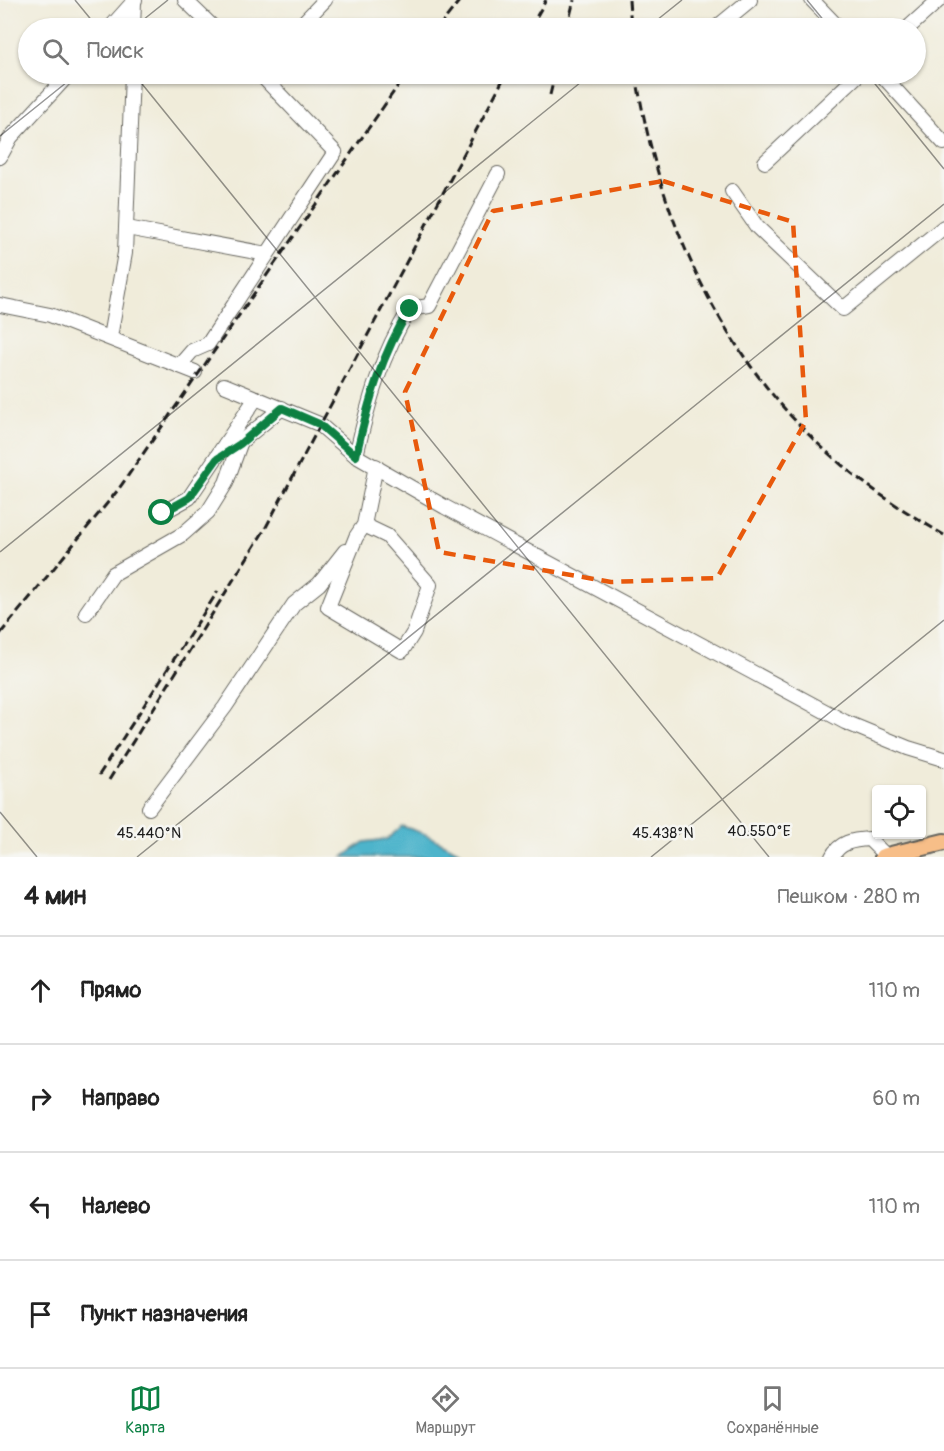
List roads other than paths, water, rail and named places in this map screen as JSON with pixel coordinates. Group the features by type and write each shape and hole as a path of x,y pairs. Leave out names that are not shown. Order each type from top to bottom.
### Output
{"main road":[{"path":"885,857 944,842"}],"street":[{"path":"185,0 204,18"},
{"path":"308,18 326,0"},
{"path":"728,18 750,0"},
{"path":"812,0 829,18"},
{"path":"919,18 939,0"},
{"path":"119,18 135,1"},
{"path":"134,18 135,1"},
{"path":"0,157 11,137 60,84"},
{"path":"110,337 127,228 132,84"},
{"path":"178,366 192,351 207,344 335,152 270,84"},
{"path":"765,162 848,84"},
{"path":"890,84 944,144"},
{"path":"0,127 11,137"},
{"path":"356,456 369,398 391,339 410,309 429,306 498,174"},
{"path":"732,191 758,227 843,309 944,227"},
{"path":"127,228 267,254"},
{"path":"0,305 50,315 195,372"},
{"path":"224,385 319,424 356,456 445,507 845,722 908,748 944,759"},
{"path":"162,513 189,498 256,398"},
{"path":"217,459 240,444 282,408"},
{"path":"86,613 113,574 183,534 208,512 226,483 240,444"},
{"path":"149,808 225,707 294,604 319,584 364,525 376,466"},
{"path":"356,537 328,607 402,651 414,632 430,585 387,536 364,525"},
{"path":"832,857 836,848 853,840 869,839 885,857"}],"water":[{"path":"402,826 425,834 462,853 462,857 343,857 364,842 387,839"}],"railway":[{"path":"446,18 460,0"},
{"path":"536,18 546,0"},
{"path":"570,18 574,0"},
{"path":"629,0 630,18"},
{"path":"0,634 118,490 399,84"},
{"path":"109,780 265,529 501,84"},
{"path":"550,95 553,84"},
{"path":"638,84 661,184 680,237 704,289 732,338 764,384 801,427 867,485 944,535"},
{"path":"99,775 218,591"}]}
